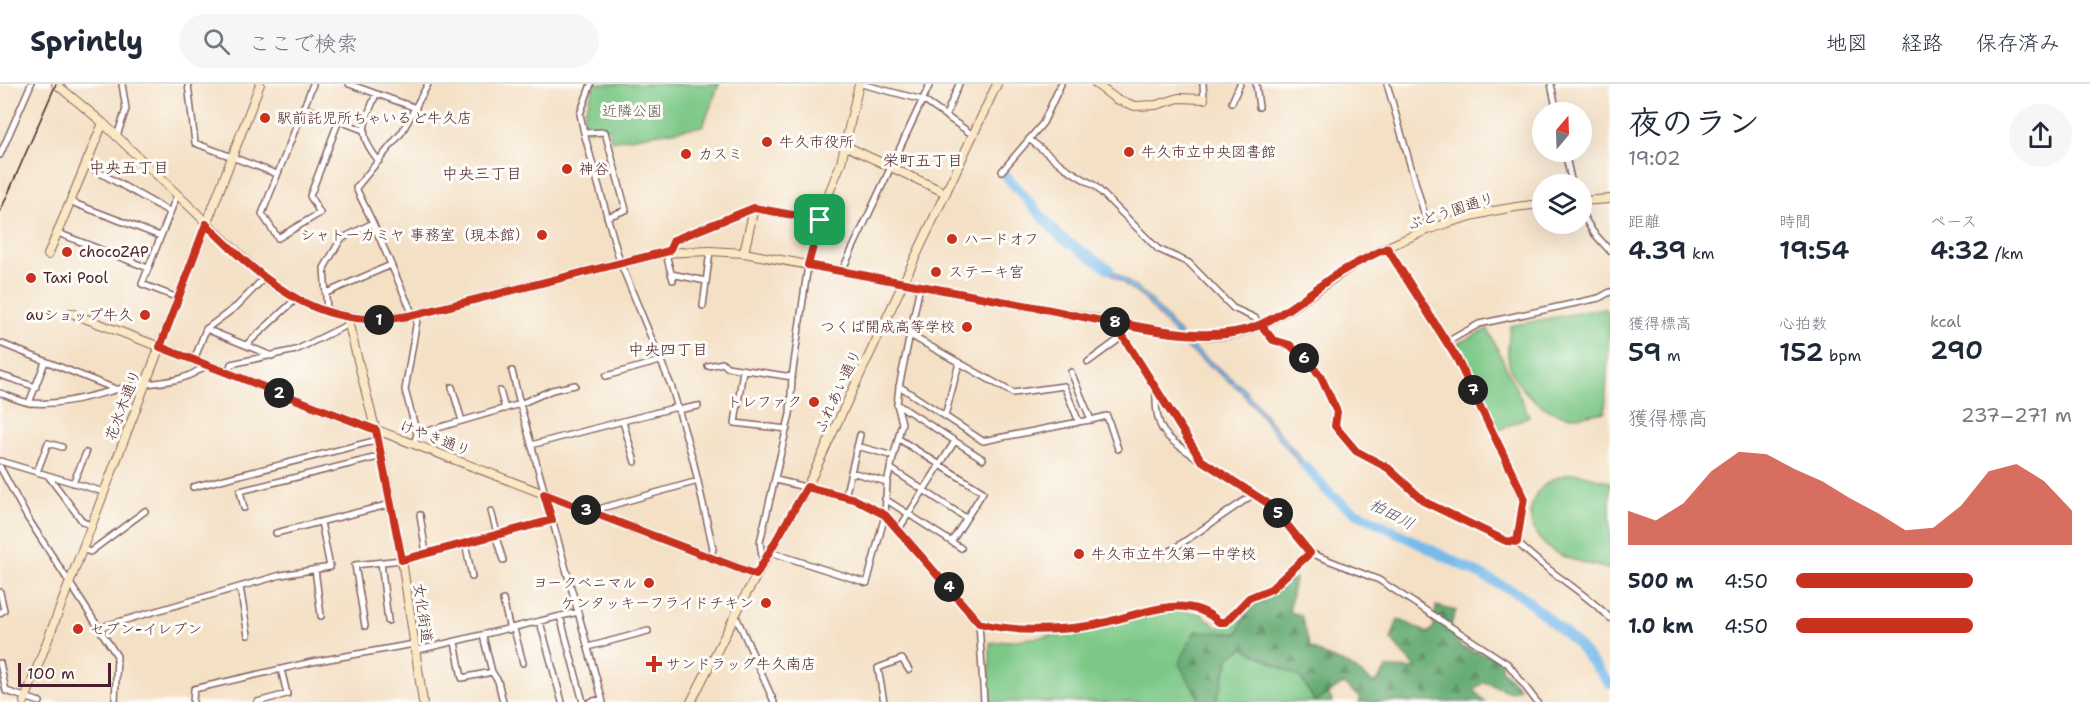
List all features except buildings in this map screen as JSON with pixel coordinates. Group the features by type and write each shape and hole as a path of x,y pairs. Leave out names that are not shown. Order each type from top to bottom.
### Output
{"street":[{"path":"0,155 31,84"},
{"name":"ぶどう園通り","path":"56,84 66,87 264,278 296,299 347,321 379,321 415,314 669,251 710,250 744,253 1114,322 1185,334 1217,336 1261,325 1341,272 1387,248 1429,230 1494,210 1532,205"},
{"path":"117,136 126,109 122,84"},
{"path":"188,84 195,143 277,174"},
{"name":"花水木通り","path":"25,700 260,84"},
{"path":"313,84 262,214 278,238 320,213 310,196 339,120"},
{"path":"349,84 416,108"},
{"path":"414,444 417,434 405,390 415,314 356,188 379,161 416,108 428,84"},
{"path":"591,84 579,114 620,262 672,388 698,481 713,548 711,558"},
{"path":"763,564 760,542 787,429 808,265 820,220 846,146 860,84 923,100 973,135"},
{"path":"842,271 930,84"},
{"path":"946,115 959,84"},
{"name":"ふれあい通り","path":"691,702 756,575 807,487 997,84"},
{"path":"1002,171 1043,123 1062,84"},
{"path":"1096,84 1116,99 1136,106 1156,105 1179,98 1204,99 1203,84"},
{"path":"1232,102 1240,84"},
{"path":"1257,84 1259,106"},
{"path":"1387,84 1429,230"},
{"path":"1551,84 1555,102"},
{"path":"376,94 363,130 366,146 379,161"},
{"path":"303,107 363,130"},
{"path":"48,255 104,123"},
{"path":"584,133 605,132 626,210 607,217"},
{"path":"1029,139 1095,186 1158,249 1189,262 1233,308 1255,318 1273,340 1290,345 1320,375 1337,412 1335,426 1356,451 1388,468 1425,502 1446,514 1506,541 1517,542 1531,556 1569,583 1610,618"},
{"path":"846,146 946,194"},
{"path":"86,165 170,212"},
{"path":"177,195 142,284 178,298"},
{"path":"1592,200 1610,199"},
{"path":"71,202 160,236"},
{"path":"706,281 672,277 667,258 674,240 754,208 820,220"},
{"path":"744,253 754,208"},
{"path":"327,311 324,268 341,239 374,223"},
{"path":"1592,230 1610,251"},
{"path":"58,233 148,268"},
{"path":"1387,248 1447,342 1524,497 1517,542"},
{"path":"703,306 710,250"},
{"path":"326,293 391,265"},
{"path":"194,360 206,329 237,306 264,278"},
{"path":"770,552 867,583 885,515 887,482 902,423 897,405 899,386 920,286"},
{"path":"1447,342 1479,324 1599,298 1610,292"},
{"path":"246,345 296,299"},
{"name":"けやき通り","path":"70,313 756,575"},
{"path":"228,373 231,364 296,350 347,321"},
{"name":"女化街道","path":"347,321 382,456 402,560 423,702"},
{"path":"1114,322 1201,460"},
{"path":"206,329 272,356"},
{"path":"910,335 1012,393 1064,386 1077,422"},
{"path":"1088,362 1122,337"},
{"path":"0,343 118,390"},
{"path":"606,376 660,361"},
{"path":"29,403 45,362"},
{"path":"708,366 723,363 728,367 792,377"},
{"path":"945,416 959,363"},
{"path":"0,393 29,403 69,401 118,390 176,381 194,375 207,365"},
{"path":"743,370 735,423 787,429"},
{"path":"512,371 602,700 590,702"},
{"path":"1071,372 1091,420"},
{"path":"0,375 36,387"},
{"path":"417,434 520,405 552,390 574,385"},
{"path":"899,386 983,441 1107,416 1118,449"},
{"path":"452,387 462,421"},
{"path":"500,391 505,409"},
{"path":"1156,391 1157,423 1169,439 1272,506 1310,553 1379,580 1490,651 1508,664 1537,702"},
{"path":"897,405 983,459"},
{"path":"531,445 698,406"},
{"path":"623,422 635,462"},
{"path":"845,496 860,435"},
{"path":"899,439 983,492 952,541"},
{"path":"193,487 378,440"},
{"path":"899,529 955,441"},
{"path":"37,472 48,443 62,447"},
{"path":"857,446 893,456"},
{"path":"74,483 86,453"},
{"path":"244,508 240,490 382,456"},
{"path":"0,461 104,492"},
{"path":"0,466 27,517 101,627 117,656 115,702"},
{"path":"890,468 966,518"},
{"path":"851,472 887,482"},
{"path":"48,476 83,522 91,525"},
{"path":"776,480 845,496 885,515 979,623 997,628 1089,626 1126,616 1183,606 1194,607 1209,613 1219,622 1226,622 1249,598 1271,589 1310,553"},
{"path":"600,516 602,508 698,481"},
{"path":"1169,552 1254,494"},
{"path":"885,499 961,548"},
{"path":"276,532 391,504"},
{"path":"82,549 90,552 145,511"},
{"path":"491,511 503,560"},
{"path":"420,515 426,553"},
{"path":"365,626 355,565 402,560 496,533 552,520"},
{"path":"101,627 240,587 330,567 321,522"},
{"path":"465,542 472,577"},
{"path":"381,562 388,621"},
{"path":"315,569 321,616"},
{"path":"240,587 248,636"},
{"path":"0,592 4,609 0,613"},
{"path":"503,600 523,663"},
{"path":"193,702 194,689 281,669 455,642 512,630 578,612"},
{"path":"735,614 774,702"},
{"path":"560,616 583,702"},
{"path":"540,622 562,702"},
{"path":"979,623 984,702"},
{"path":"588,647 648,631"},
{"path":"483,636 492,672 498,681 503,702"},
{"path":"455,642 462,678 492,672"},
{"path":"884,702 878,668 902,659 909,670"},
{"path":"1,664 6,691"},
{"path":"257,702 287,694 281,669"},
{"path":"6,691 25,700 40,702"},
{"path":"0,695 6,691"}],"green space":[{"name":"近隣公園","path":"595,84 719,84 703,126 611,141 608,128 587,130 583,116"},
{"path":"1603,308 1610,315 1605,412 1570,416 1559,414 1543,406 1521,387 1512,371 1508,354 1510,326"},
{"path":"1488,329 1529,416 1497,431 1456,344"},
{"path":"1577,473 1610,482 1610,570 1558,554 1544,544 1535,532 1531,520 1531,508 1542,488 1563,475"},
{"path":"1295,578 1289,612 1301,615 1310,647 1323,655 1349,665 1375,684 1387,668 1416,669 1391,639 1398,619 1428,633 1434,627 1436,606 1456,611 1450,627 1461,647 1501,659 1501,669 1519,688 1510,692 1484,682 1474,690 1485,702 1359,702 1361,698 1343,684 1315,702 1301,678 1244,648 1230,656 1216,702 1197,702 1200,700 1179,664 1195,631 1238,633 1249,606"},
{"path":"1178,611 1200,613 1218,628 1260,613 1289,633 1333,702 990,702 990,643 1091,631 1149,615"}],"water":[{"path":"1099,260 1147,296 1190,345 1243,388 1316,477 1312,479 1241,391 1187,348 1144,299 1097,263"}],"waterway":[{"name":"柏田川","path":"1006,176 1060,237 1109,269"},
{"name":"柏田川","path":"1305,466 1330,494 1350,509 1521,595 1576,643 1610,684"}],"railway":[{"path":"0,212 56,84"}],"place":[{"name":"駅前託児所ちゃいるど牛久店","path":"265,118"},
{"name":"牛久市役所","path":"767,142"},
{"name":"牛久市立中央図書館","path":"1129,152"},
{"name":"カスミ","path":"686,154"},
{"name":"神谷","path":"567,169"},
{"name":"シャトーカミヤ 事務室（現本館）","path":"542,235"},
{"name":"ハードオフ","path":"952,239"},
{"name":"chocoZAP","path":"67,252"},
{"name":"ステーキ宮","path":"936,272"},
{"name":"Taxi Pool","path":"31,278"},
{"name":"auショップ牛久","path":"145,315"},
{"name":"つくば開成高等学校","path":"967,327"},
{"name":"トレファク","path":"814,402"},
{"name":"牛久市立牛久第一中学校","path":"1079,554"},
{"name":"ヨークベニマル","path":"649,583"},
{"name":"ケンタッキーフライドチキン","path":"766,603"},
{"name":"セブン-イレブン","path":"78,629"},
{"name":"サンドラッグ牛久南店","path":"654,664"}],"district":[{"name":"栄町五丁目","path":"923,160"},
{"name":"中央五丁目","path":"129,167"},
{"name":"中央三丁目","path":"482,173"},
{"name":"中央四丁目","path":"668,349"}],"route":[{"path":"820,220 754,208 674,240 669,251 418,314 379,321 336,314 310,306 287,295 248,265 206,224 160,347 376,430 402,560 552,520 544,494 756,575 807,487 854,499 885,515 979,623 997,628 1033,629 1089,626 1126,616 1183,606 1194,607 1209,613 1219,622 1226,622 1249,598 1271,589 1310,553 1272,506 1201,460 1186,440 1114,322 1185,334 1217,336 1241,332 1261,325 1264,332 1273,340 1290,345 1320,375 1337,412 1335,426 1356,451 1388,468 1425,502 1446,514 1508,542 1517,542 1524,497 1456,357 1387,248 1341,272 1299,302 1261,325 1252,328 1241,332 1230,334 1217,336 1202,335 1185,334 1152,329 1114,322 1078,315 1006,302 842,271 808,265 820,220"}]}
